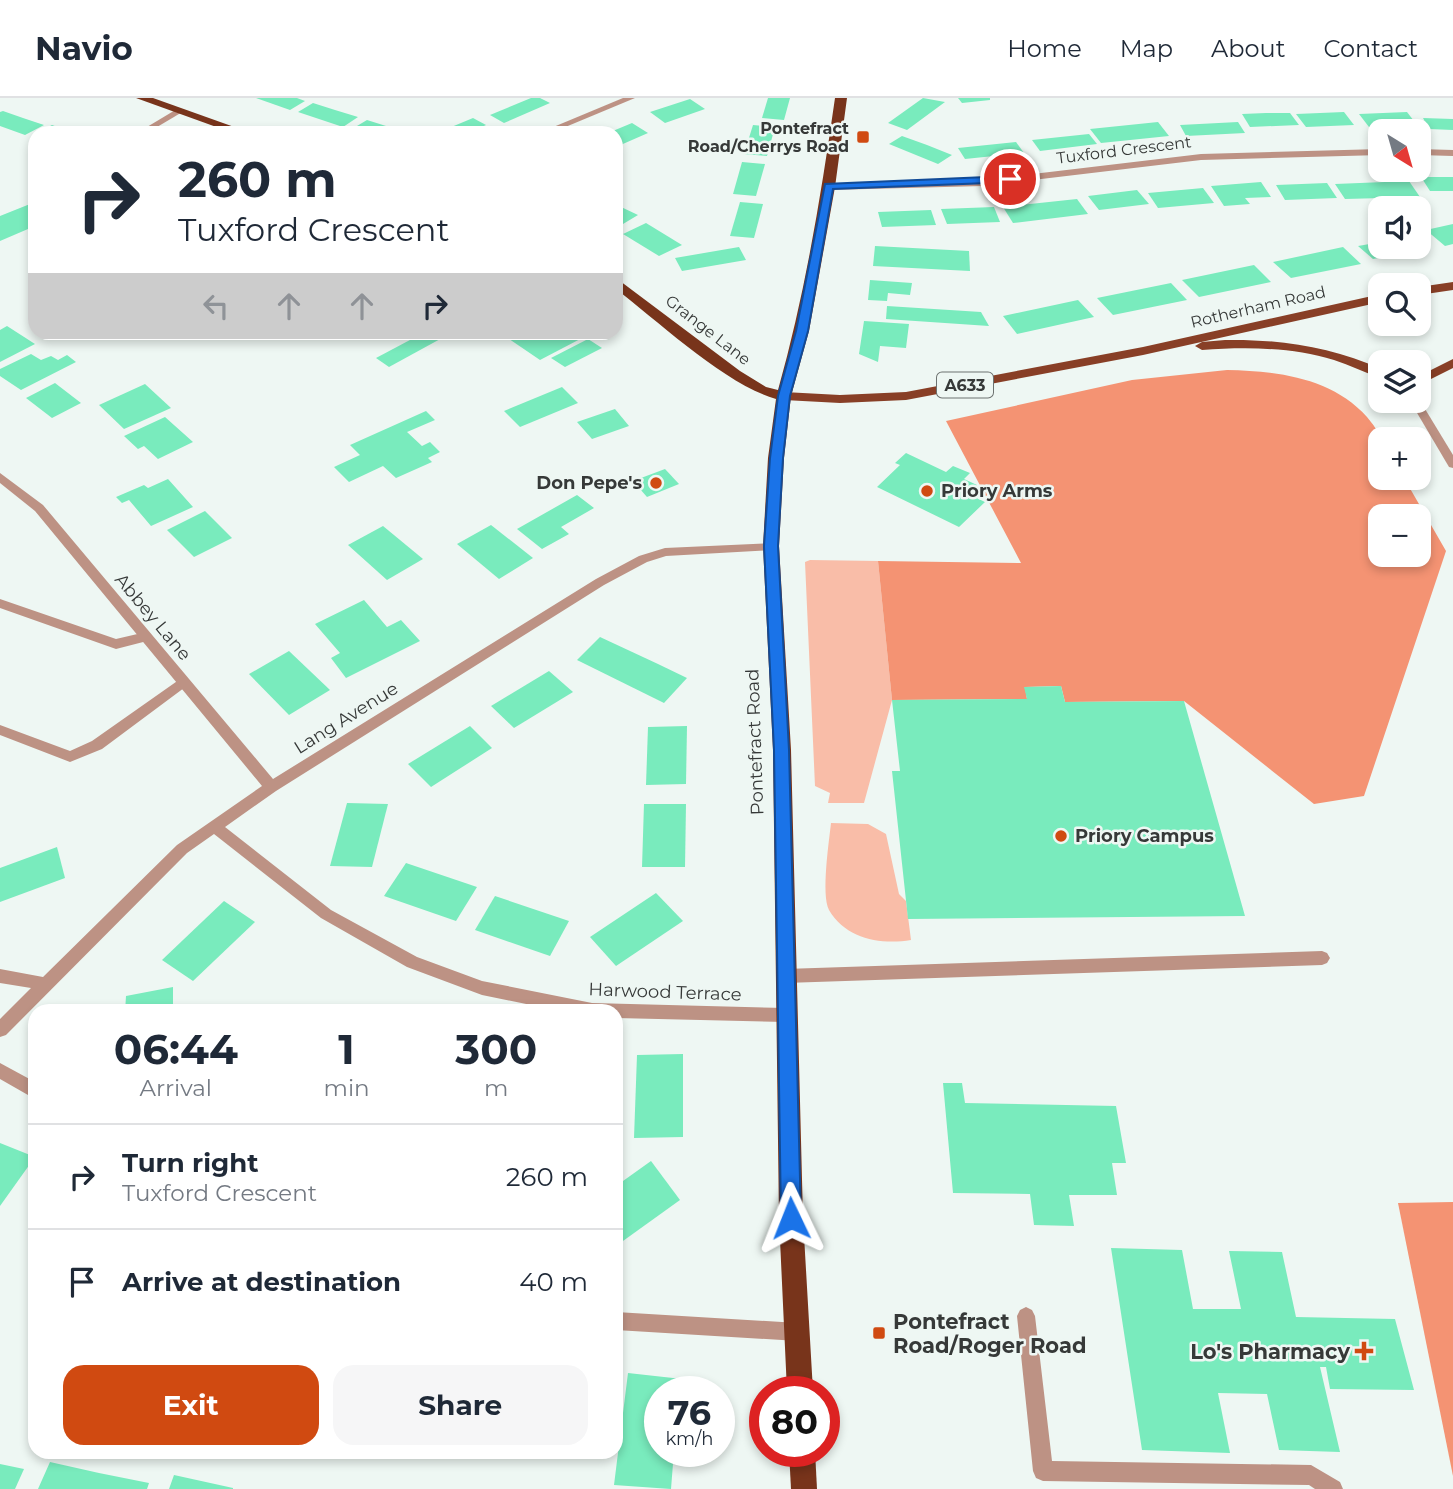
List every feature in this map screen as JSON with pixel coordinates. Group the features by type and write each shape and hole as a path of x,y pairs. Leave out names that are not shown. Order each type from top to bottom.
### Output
{"highway":[{"path":"142,98 225,126"},
{"name":"Pontefract Road","path":"799,1376 791,1218 782,750 771,546 776,458 784,396 802,331 829,187 841,98"},
{"name":"Grange Lane","path":"623,287 735,374 761,390 784,396"},
{"path":"803,1467 804,1489"}],"main road":[{"path":"1431,289 1453,286"},
{"name":"Rotherham Road","path":"784,396 840,399 906,396 1143,351 1368,301"},
{"name":"Rotherham Road","path":"1143,351 1219,344 1304,347 1334,354 1368,368"},
{"path":"1431,375 1453,363"}],"street":[{"path":"561,126 631,98"},
{"path":"153,126 180,111"},
{"name":"Tuxford Crescent","path":"829,187 983,183 1201,157 1368,152"},
{"path":"1432,152 1453,153"},
{"path":"1422,413 1453,464"},
{"name":"Abbey Lane","path":"0,477 39,508 271,787"},
{"name":"Lang Avenue","path":"0,1030 182,849 271,787 643,559 666,552 771,546"},
{"path":"0,603 116,644 146,637"},
{"path":"0,730 70,757 97,745 183,682"},
{"name":"Harwood Terrace","path":"214,826 326,914 412,962 482,988 562,1004"},
{"path":"785,976 1322,958"},
{"path":"0,976 44,984"},
{"name":"Harwood Terrace","path":"623,1011 786,1015"},
{"path":"0,1070 28,1087"},
{"path":"1026,1316 1043,1471 1311,1475 1333,1489"},
{"path":"623,1321 798,1332"}],"shaded area":[{"path":"1227,370 1265,372 1303,379 1338,393 1353,404 1374,427 1368,427 1368,490 1411,490 1419,504 1368,504 1368,567 1431,567 1431,525 1446,551 1364,796 1314,804 1184,701 1065,702 1061,686 1025,687 1027,699 892,700 878,561 1021,563 946,421 1132,380"},
{"path":"878,561 892,700 864,803 828,803 830,793 815,786 805,562"},
{"path":"831,823 868,824 886,834 899,894 906,901 911,940 888,942 865,938 845,928 829,910 826,880"},
{"path":"1453,1202 1453,1476 1398,1203"}],"building":[{"path":"256,98 297,98 305,101 290,110"},
{"path":"531,98 540,98 550,103 504,123 490,115"},
{"path":"768,98 790,98 784,120 762,118"},
{"path":"923,98 945,102 907,130 888,123"},
{"path":"958,98 990,98 990,100 962,103"},
{"path":"690,99 705,109 665,123 650,112"},
{"path":"313,103 358,117 340,126 298,112"},
{"path":"0,112 44,125 28,126 28,133 25,135 0,126"},
{"path":"1344,112 1354,125 1306,127 1296,114"},
{"path":"1407,112 1412,119 1368,119 1368,126 1359,114"},
{"path":"1290,113 1299,125 1250,127 1242,114"},
{"path":"473,118 486,125 484,126 454,126"},
{"path":"1423,118 1453,119 1453,130 1432,129 1432,119"},
{"path":"367,120 386,126 357,126"},
{"path":"1158,122 1169,136 1101,143 1090,129"},
{"path":"1238,122 1245,133 1186,136 1180,125"},
{"path":"632,123 648,133 623,144 623,127"},
{"path":"753,125 775,127 767,156 744,154"},
{"path":"1089,134 1097,144 1040,151 1032,140"},
{"path":"902,136 952,155 938,164 889,144"},
{"path":"1016,142 1024,153 965,159 958,148"},
{"path":"742,162 765,164 756,196 733,194"},
{"path":"1432,177 1453,177 1453,191 1430,191 1424,182 1432,182"},
{"path":"1261,182 1271,197 1245,198 1250,204 1224,206 1211,186"},
{"path":"1410,182 1419,196 1345,199 1335,184"},
{"path":"1327,183 1337,198 1285,200 1276,185"},
{"path":"1203,188 1214,203 1158,208 1148,193"},
{"path":"1137,190 1149,204 1099,210 1088,196"},
{"path":"1077,199 1088,214 1013,223 1003,207"},
{"path":"740,202 763,204 754,238 730,236"},
{"path":"28,205 28,229 0,241 0,216"},
{"path":"994,207 1000,222 947,224 941,209"},
{"path":"623,208 638,215 623,224"},
{"path":"931,210 936,225 882,227 878,212"},
{"path":"646,223 682,245 659,256 623,234"},
{"path":"1453,224 1453,244 1445,246 1431,234 1431,229"},
{"path":"1368,244 1368,255 1358,246"},
{"path":"875,246 969,251 970,271 873,266"},
{"path":"739,247 746,260 682,271 675,258"},
{"path":"1343,247 1361,264 1291,278 1273,262"},
{"path":"1254,265 1271,282 1199,297 1182,280"},
{"path":"870,280 912,283 910,295 888,293 887,301 868,300"},
{"path":"1171,283 1187,300 1113,315 1097,298"},
{"path":"1078,300 1094,317 1017,334 1003,316"},
{"path":"887,306 981,312 989,326 886,319"},
{"path":"864,321 909,324 906,348 880,346 878,362 859,354"},
{"path":"7,326 35,344 0,362 0,330"},
{"path":"410,340 438,340 389,367 376,358"},
{"path":"511,340 578,340 540,360"},
{"path":"586,340 602,348 565,367 551,358"},
{"path":"31,354 41,360 51,356 58,360 67,355 76,362 21,390 0,376 0,369"},
{"path":"55,383 81,403 52,418 26,398"},
{"path":"145,384 171,408 124,429 99,405"},
{"path":"562,387 578,403 520,427 504,411"},
{"path":"615,409 629,426 592,439 577,422"},
{"path":"426,411 435,420 407,432 422,446 430,442 440,452 428,458 432,462 396,478 383,466 349,482 334,467 360,455 350,445"},
{"path":"165,417 193,442 158,459 144,446 138,449 124,436"},
{"name":"Priory Arms","path":"906,453 946,472 953,466 970,473 964,479 977,485 968,494 985,502 959,527 877,487 900,465 895,463"},
{"name":"Don Pepe's","path":"665,469 679,484 647,497 633,481"},
{"path":"168,479 193,507 151,526 129,500 122,503 116,497 144,485 148,488"},
{"path":"577,495 594,508 561,527 569,534 542,549 517,529"},
{"path":"205,511 232,538 194,557 167,530"},
{"path":"491,525 533,558 499,579 457,544"},
{"path":"383,526 423,559 387,580 348,545"},
{"path":"364,600 387,627 401,620 420,641 346,678 331,658 340,653 315,624"},
{"path":"600,637 687,678 664,703 577,660"},
{"path":"289,651 330,690 289,715 249,674"},
{"path":"549,671 573,692 514,728 491,706"},
{"name":"Priory Campus","path":"1061,686 1065,702 1184,701 1245,916 908,919 892,771 900,771 892,700 1027,699 1024,687"},
{"path":"470,726 492,748 431,787 408,764"},
{"path":"687,726 686,784 646,785 648,727"},
{"path":"347,803 388,804 372,867 330,866"},
{"path":"644,804 686,804 685,867 642,867"},
{"path":"57,847 65,878 0,902 0,868"},
{"path":"406,863 477,887 456,921 384,896"},
{"path":"656,893 683,921 616,966 590,937"},
{"path":"495,896 569,921 550,956 475,930"},
{"path":"224,901 255,922 193,981 162,960"},
{"path":"173,987 173,1004 126,1004 126,996"},
{"path":"683,1054 683,1137 634,1138 637,1055"},
{"path":"943,1083 962,1083 965,1103 1116,1106 1126,1163 1112,1163 1117,1195 1069,1195 1074,1226 1034,1225 1030,1194 953,1193"},
{"path":"0,1143 28,1154 28,1167 0,1206"},
{"path":"651,1161 680,1200 623,1241 623,1181"},
{"path":"1111,1248 1182,1250 1193,1309 1241,1309 1229,1251 1282,1252 1296,1317 1395,1319 1414,1390 1330,1389 1326,1367 1320,1367 1340,1452 1279,1450 1267,1394 1218,1393 1230,1453 1142,1450"},
{"path":"628,1373 655,1376 644,1376 644,1467 673,1467 671,1489 614,1485 617,1459 623,1459 623,1413"},
{"path":"50,1462 149,1483 147,1489 38,1489"},
{"path":"0,1464 24,1469 15,1489 0,1489"},
{"path":"174,1475 233,1488 233,1489 169,1489"}],"place":[{"name":"Pontefract Road/Cherrys Road","path":"863,137"},
{"name":"Don Pepe's","path":"656,483"},
{"name":"Priory Arms","path":"927,491"},
{"name":"Priory Campus","path":"1061,836"},
{"name":"Pontefract Road/Roger Road","path":"879,1333"},
{"name":"Lo's Pharmacy","path":"1364,1351"}],"route":[{"path":"791,1218 782,750 771,546 776,458 784,396 802,331 829,187 983,183 1010,179"}]}
